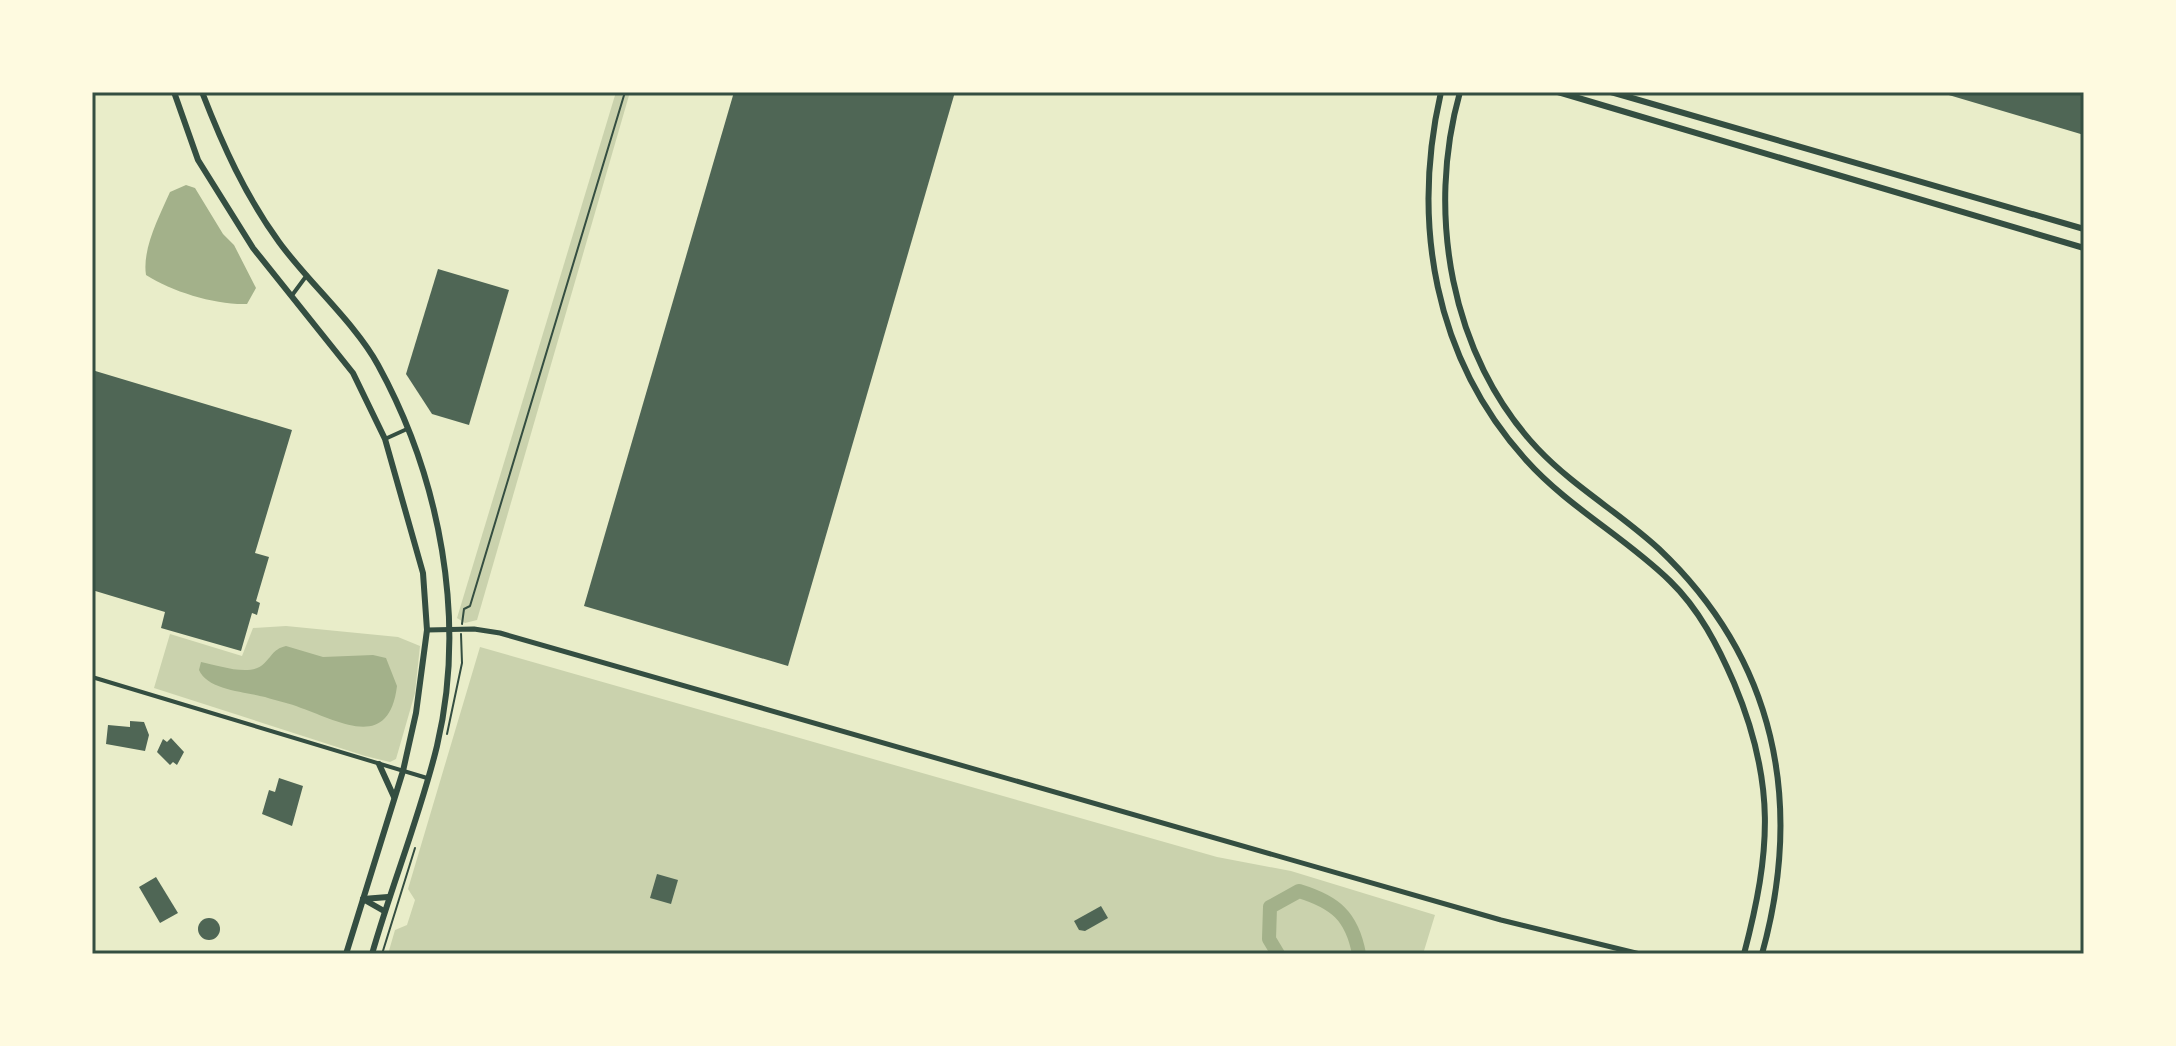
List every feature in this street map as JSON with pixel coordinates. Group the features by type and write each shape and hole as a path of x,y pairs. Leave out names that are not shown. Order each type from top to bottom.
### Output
{"main road":[{"path":"174,92 198,160 253,248 293,294 353,373 385,439 423,573 427,630 423,672 403,771 346,954"},
{"path":"202,92 230,165 279,242 377,363 407,429 438,519 449,629 443,714 427,778 372,954"},
{"path":"1441,92 1429,154 1427,227 1437,292 1447,325 1482,400 1526,460 1570,502 1628,543 1680,592 1717,645 1746,711 1761,761 1766,817 1765,863 1759,901 1744,954"},
{"path":"1460,92 1452,120 1444,185 1449,262 1464,318 1482,367 1505,407 1535,447 1580,489 1659,549 1713,612 1738,651 1763,712 1775,759 1782,849 1777,896 1762,954"},
{"path":"1558,92 2084,248"},
{"path":"1611,92 2084,229"},
{"path":"1756,150 1761,133"},
{"path":"1886,188 1891,172"},
{"path":"1447,325 1464,318"},
{"path":"1570,502 1580,489"},
{"path":"1761,761 1775,759"},
{"path":"379,764 392,788 394,800"},
{"path":"363,899 388,897"},
{"path":"363,899 384,911"}],"street":[{"path":"293,294 307,275"},
{"path":"385,439 407,429"},
{"path":"427,630 500,633 1501,920 1640,954"},
{"path":"92,677 427,778"}],"path":[{"path":"461,629 464,609 470,606 475,591 625,92"},
{"path":"382,954 399,901"}],"shaded area":[{"path":"616,92 630,92 477,620 465,623 457,618"},
{"path":"186,185 195,188 223,234 234,245 256,288 247,304 195,296 146,275 149,244 161,212 170,192"},
{"path":"286,626 398,637 420,646 415,693 396,759 390,762 365,756 154,688 170,634 242,656 253,628"},
{"path":"286,646 323,657 373,655 386,658 397,686 392,706 384,719 360,727 346,724 288,703 218,686 203,677 199,670 201,662 232,669 255,669"},
{"path":"480,647 1217,857 1291,871 1435,915 1423,954 388,954 395,930 407,925 415,900 408,889"}],"building":[{"path":"734,92 955,92 788,666 584,606"},
{"path":"1942,92 2084,92 2084,135 1942,93"},
{"path":"438,269 509,290 469,425 432,414 406,374"},
{"path":"92,370 292,430 255,553 269,557 256,601 260,603 257,615 252,613 241,651 161,628 165,612 92,590"},
{"path":"130,721 144,722 149,735 145,751 106,744 108,725 130,727"},
{"path":"171,738 184,752 177,765 173,762 170,765 157,752 163,739 167,742"},
{"path":"279,778 303,786 292,826 262,814 269,790 275,792"},
{"path":"657,874 678,880 671,904 650,898"},
{"path":"156,877 178,913 160,923 139,887"},
{"path":"1101,906 1108,918 1085,931 1079,930 1074,921"},
{"path":"209,918 217,921 220,929 217,937 209,940 201,937 198,929 201,921"}],"waterway":[{"path":"1278,954 1269,939 1270,907 1299,891 1323,900 1340,912 1352,930 1359,954"}]}
